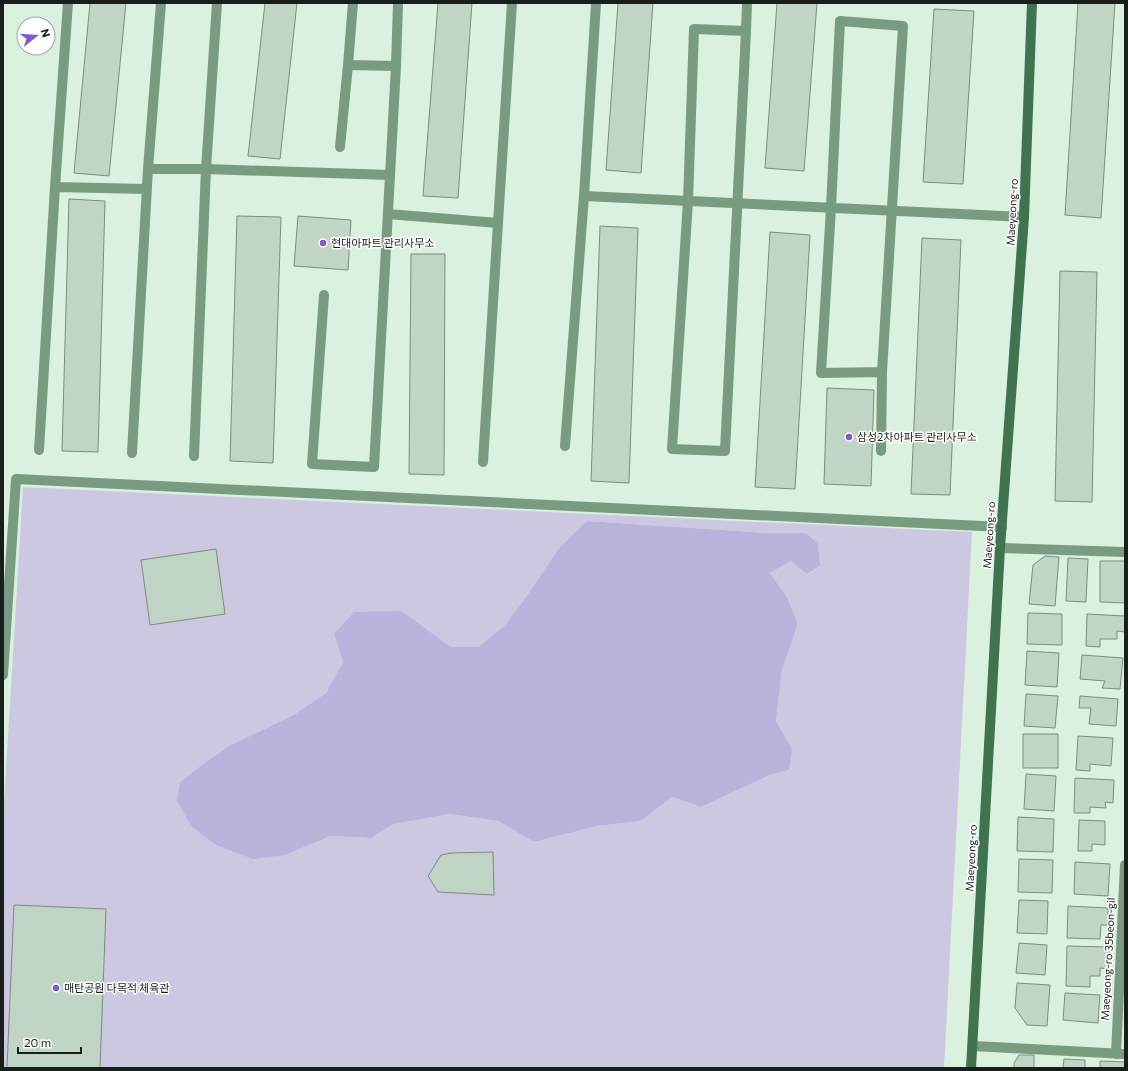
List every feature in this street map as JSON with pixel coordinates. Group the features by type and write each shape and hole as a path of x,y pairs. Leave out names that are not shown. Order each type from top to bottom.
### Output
{"street":[{"path":"39,450 68,3"},
{"path":"132,453 148,169 161,3"},
{"path":"194,456 206,169 217,3"},
{"path":"340,147 353,3"},
{"path":"324,296 312,464 374,467 396,66 398,3"},
{"path":"483,462 512,3"},
{"path":"565,446 584,196 596,3"},
{"path":"746,31 694,29 688,201 672,449 725,451 738,203 746,31 747,3"},
{"name":"Maeyeong-ro","path":"971,1068 1000,548 1024,217 1032,3"},
{"path":"881,451 882,372 903,26 840,21 832,208 821,373 882,372"},
{"path":"348,65 396,66"},
{"path":"148,169 206,169 390,175"},
{"path":"55,187 147,189"},
{"path":"584,196 1024,217"},
{"path":"388,214 498,223"},
{"path":"3,676 16,479 1002,527"},
{"path":"1000,548 1125,552"},
{"name":"Maeyeong-ro 35beon-gil","path":"973,1046 1120,1054 1125,865"}],"shaded area":[{"path":"23,487 972,532 944,1068 3,1068 3,819","holes":["587,521 769,533 806,533 820,566 808,574 791,561 770,573 787,597 798,624 782,670 776,721 791,749 789,770 770,775 701,807 672,797 641,821 598,826 534,842 498,821 449,814 394,824 371,838 331,836 285,855 180,782 229,746 295,714 326,693 343,662 334,634 402,611 451,647 478,647 504,626"]},
{"path":"587,521 769,533 806,533 818,544 820,566 807,574 791,561 770,573 787,597 798,624 782,670 776,721 792,749 789,770 770,775 701,807 672,797 641,821 598,826 534,842 498,821 449,814 394,824 371,838 331,836 285,855 253,859 216,845 191,826 177,800 180,782 229,746 295,714 326,693 343,662 334,634 354,612 402,611 451,647 478,647 504,626 529,593 560,547"}],"building":[{"path":"90,3 126,3 109,176 74,173"},
{"path":"265,3 297,3 280,159 248,156"},
{"path":"438,3 472,3 458,198 423,196"},
{"path":"618,3 653,3 641,173 606,170"},
{"path":"777,3 817,3 804,171 765,168"},
{"path":"1078,3 1115,3 1101,218 1065,215"},
{"path":"934,9 974,11 963,184 923,182"},
{"path":"69,199 105,201 98,452 62,451"},
{"path":"237,216 281,217 273,463 230,461"},
{"name":"현대아파트 관리사무소","path":"298,216 351,220 348,270 294,266"},
{"path":"600,226 638,228 629,483 591,481"},
{"path":"770,232 810,235 795,489 755,487"},
{"path":"922,238 961,240 950,495 911,494"},
{"path":"411,254 445,254 444,475 409,474"},
{"path":"1060,271 1097,272 1092,502 1055,501"},
{"name":"삼성2차아파트 관리사무소","path":"827,388 874,390 871,486 824,484"},
{"path":"216,549 225,614 150,625 141,560"},
{"path":"1045,556 1059,557 1055,606 1029,604 1033,565"},
{"path":"1068,558 1088,559 1086,602 1066,601"},
{"path":"1100,561 1125,561 1125,603 1100,602"},
{"path":"1028,613 1062,614 1062,645 1027,644"},
{"path":"1087,614 1125,616 1125,632 1117,631 1117,639 1100,639 1100,647 1086,646"},
{"path":"1027,651 1059,653 1057,687 1025,685"},
{"path":"1082,655 1123,658 1120,689 1102,688 1105,681 1080,679"},
{"path":"1026,694 1058,696 1055,728 1024,726"},
{"path":"1080,696 1118,699 1116,726 1089,724 1091,708 1079,708"},
{"path":"1023,734 1058,734 1058,768 1023,768"},
{"path":"1078,736 1113,738 1111,766 1090,764 1090,771 1076,770"},
{"path":"1026,774 1056,776 1054,811 1024,809"},
{"path":"1075,778 1114,780 1113,803 1105,802 1106,808 1090,807 1090,813 1074,813"},
{"path":"1018,817 1054,819 1053,852 1017,851"},
{"path":"1079,820 1105,821 1105,845 1092,844 1092,851 1078,851"},
{"path":"493,852 494,895 438,892 428,876 441,855 451,853"},
{"path":"1019,859 1053,860 1052,893 1018,892"},
{"path":"1075,862 1110,864 1108,896 1074,894"},
{"path":"1019,900 1048,901 1047,934 1017,933"},
{"name":"매탄공원 다목적 체육관","path":"14,905 106,909 100,1068 7,1068"},
{"path":"1068,906 1108,908 1108,925 1101,925 1100,939 1067,938"},
{"path":"1019,943 1047,945 1045,975 1016,973"},
{"path":"1067,946 1110,947 1109,969 1100,968 1100,976 1090,976 1090,987 1066,986"},
{"path":"1017,983 1050,985 1047,1026 1027,1025 1015,1008"},
{"path":"1065,993 1100,995 1098,1023 1063,1020"},
{"path":"1019,1055 1034,1055 1034,1068 1014,1068 1014,1063"},
{"path":"1064,1059 1085,1060 1085,1068 1063,1068"},
{"path":"1100,1061 1125,1062 1125,1068 1100,1068"}],"place":[{"name":"현대아파트 관리사무소","path":"323,243"},
{"name":"삼성2차아파트 관리사무소","path":"849,437"},
{"name":"매탄공원 다목적 체육관","path":"56,988"}]}
